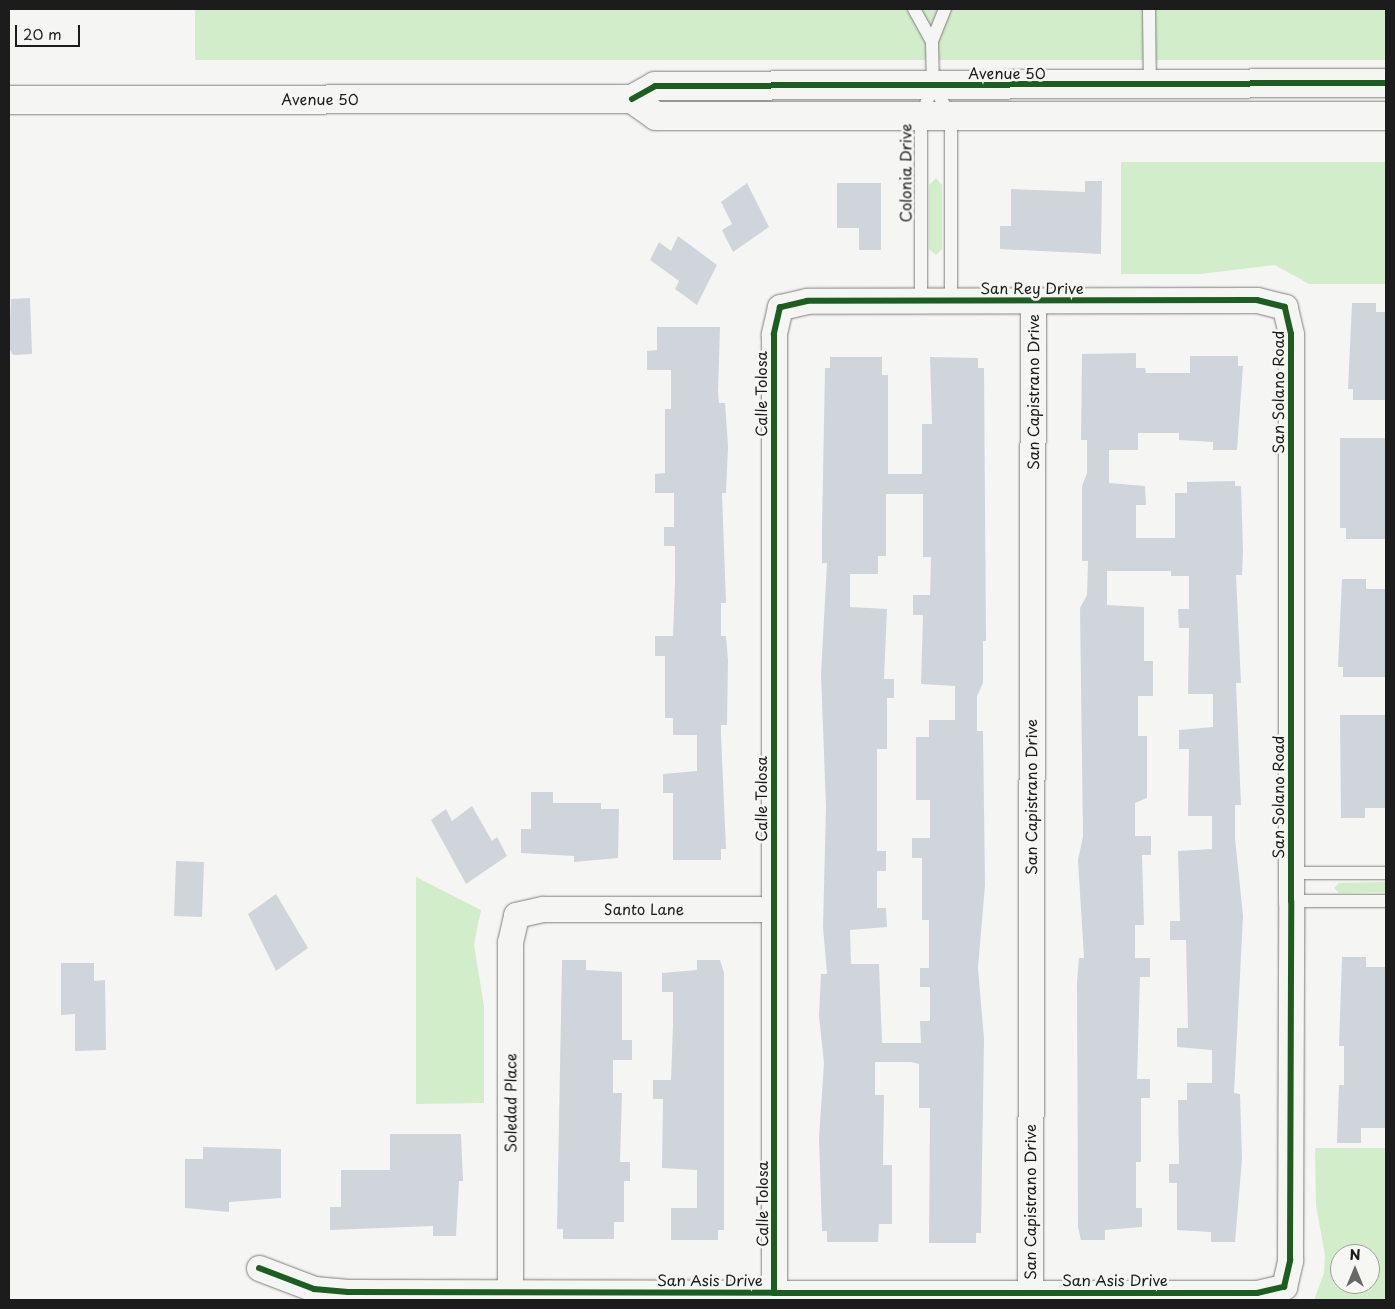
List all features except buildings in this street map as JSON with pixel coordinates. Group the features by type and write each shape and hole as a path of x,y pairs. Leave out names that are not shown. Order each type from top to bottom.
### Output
{"main road":[{"name":"Avenue 50","path":"9,100 632,99 655,86 1150,86 1386,83"},
{"path":"632,99 656,116 1386,116"}],"street":[{"name":"San Rey Drive","path":"780,307 807,301 1257,300 1284,307"},
{"name":"San Capistrano Drive","path":"1030,1293 1033,301"},
{"name":"Calle Tolosa","path":"774,1293 774,334 780,307"},
{"name":"San Solano Road","path":"1284,307 1290,334 1290,1260 1284,1287"},
{"name":"Santo Lane","path":"516,915 543,909 774,909"},
{"name":"Soledad Place","path":"510,1292 510,942 516,915"},
{"name":"San Asis Drive","path":"259,1268 314,1289 348,1292 1257,1293 1284,1287"}],"lane":[{"path":"914,9 932,41"},
{"path":"945,9 932,41 933,86 950,116 950,301"},
{"path":"1149,9 1150,86"},
{"name":"Colonia Drive","path":"921,301 921,116 933,86"},
{"path":"1290,874 1386,874"},
{"path":"1290,901 1386,901"}],"green space":[{"path":"195,9 1386,9 1386,60 195,60"},
{"path":"1121,162 1386,162 1386,284 1309,284 1275,265 1201,274 1121,274"},
{"path":"936,178 942,185 942,249 936,255 929,249 929,185"},
{"path":"416,877 481,910 474,944 484,1007 484,1103 416,1104"},
{"path":"1386,882 1386,892 1339,893 1334,888 1339,883"},
{"path":"1315,1148 1386,1148 1386,1300 1314,1300 1324,1273 1325,1255 1316,1205"}],"cycle path":[{"path":"632,99 655,86 1386,83"},
{"path":"259,1268 314,1289 348,1292 774,1293 1257,1293 1284,1287 1290,1260 1291,901 1291,334 1285,307 1257,300 807,301 780,307 774,334 774,1293"}]}
